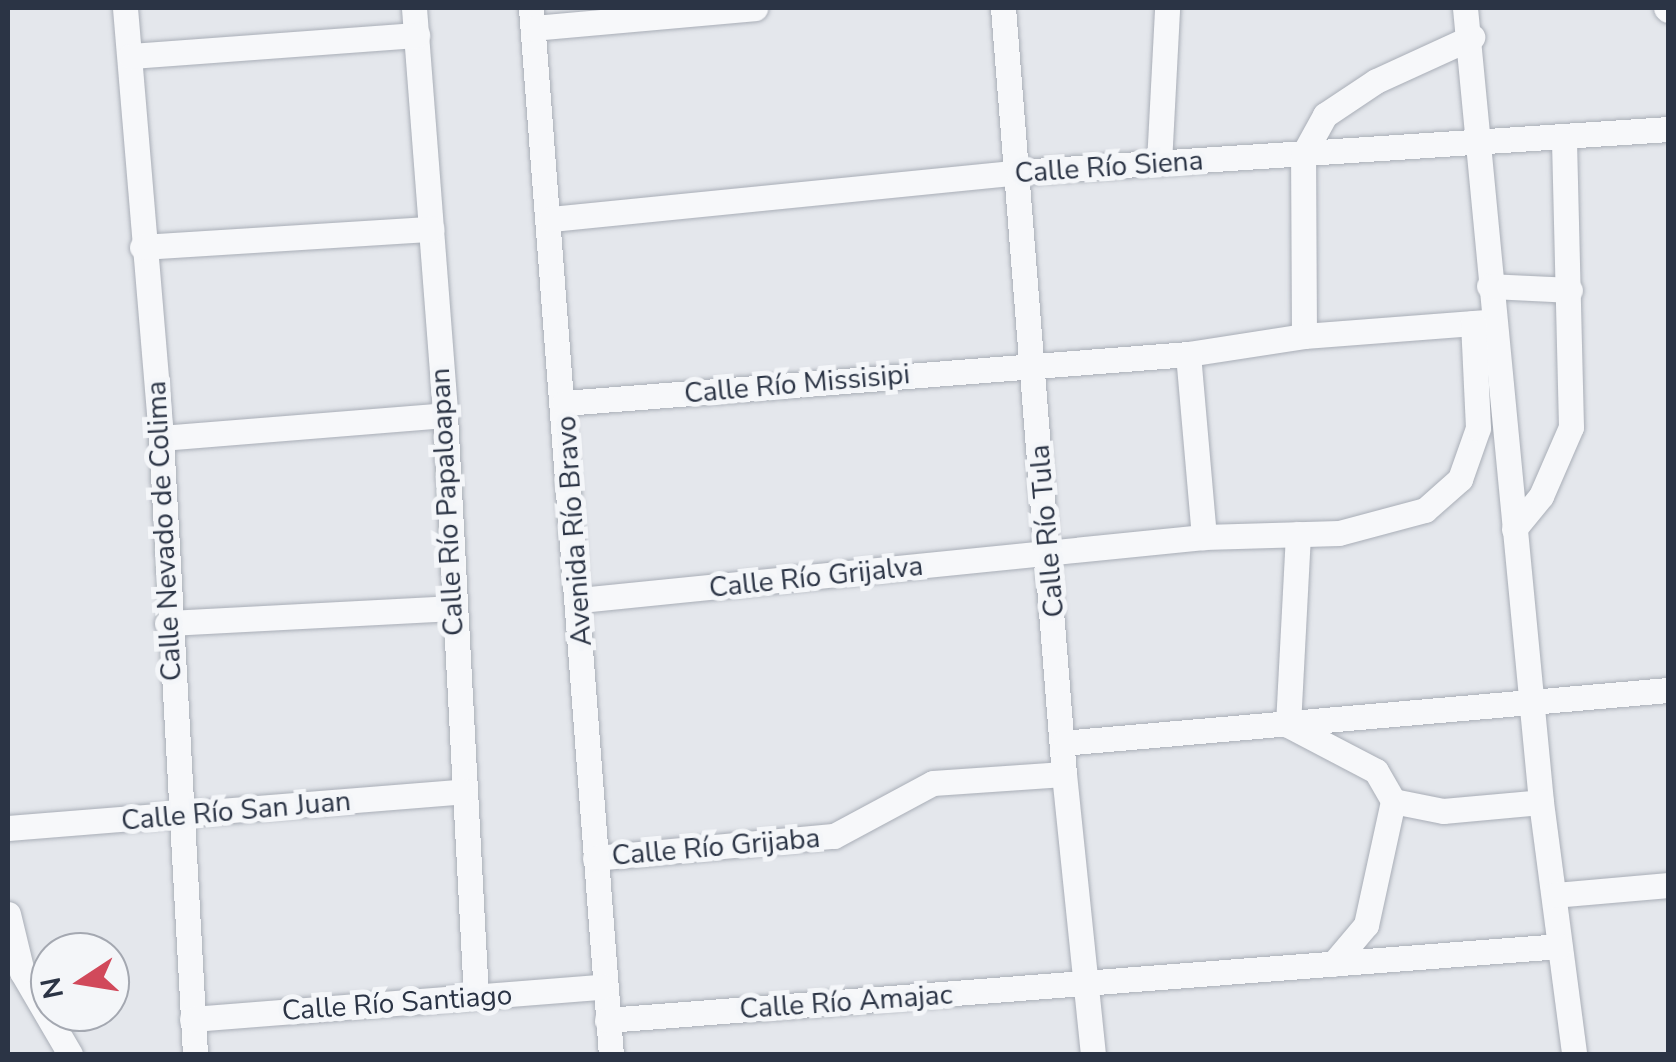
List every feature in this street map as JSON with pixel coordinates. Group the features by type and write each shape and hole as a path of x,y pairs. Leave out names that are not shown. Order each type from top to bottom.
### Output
{"street":[{"name":"Calle Nevado de Colima","path":"125,8 142,247 162,438 167,623 184,816 195,1054"},
{"name":"Calle Río Papaloapan","path":"414,8 445,415 451,608 476,996"},
{"path":"532,18 755,8"},
{"name":"Calle Río Tula","path":"1003,8 1030,365 1051,554 1064,774 1093,1054"},
{"path":"1159,163 1161,22 1167,8"},
{"path":"1465,8 1472,37 1489,286 1482,322 1514,528 1541,802 1574,1054"},
{"name":"Avenida Río Bravo","path":"532,18 580,600 602,987 611,1054"},
{"path":"130,56 417,35"},
{"path":"1304,336 1302,156 1325,116 1376,81 1472,37"},
{"name":"Calle Río Siena","path":"551,219 1018,172 1668,129"},
{"path":"1514,528 1541,496 1571,427 1564,136"},
{"path":"142,247 430,229"},
{"path":"1489,286 1570,290"},
{"name":"Calle Río Missisipi","path":"564,403 1188,354 1304,336 1482,322"},
{"name":"Calle Río Grijalva","path":"580,600 1204,536 1339,533 1425,510 1460,478 1478,428 1482,322"},
{"path":"1188,354 1204,536"},
{"path":"162,438 445,415"},
{"path":"1288,725 1298,534"},
{"path":"167,623 451,608"},
{"path":"1062,743 1668,690"},
{"path":"1288,725 1376,770 1394,801 1366,925 1333,964"},
{"name":"Calle Río Grijaba","path":"595,858 834,836 933,783 1064,774"},
{"name":"Calle Río San Juan","path":"8,828 464,791"},
{"path":"1394,801 1443,811 1541,802"},
{"path":"1554,896 1668,885"},
{"path":"8,914 22,972 70,1054"},
{"name":"Calle Río Amajac","path":"607,1020 1559,946"},
{"name":"Calle Río Santiago","path":"192,1019 602,987"}]}
